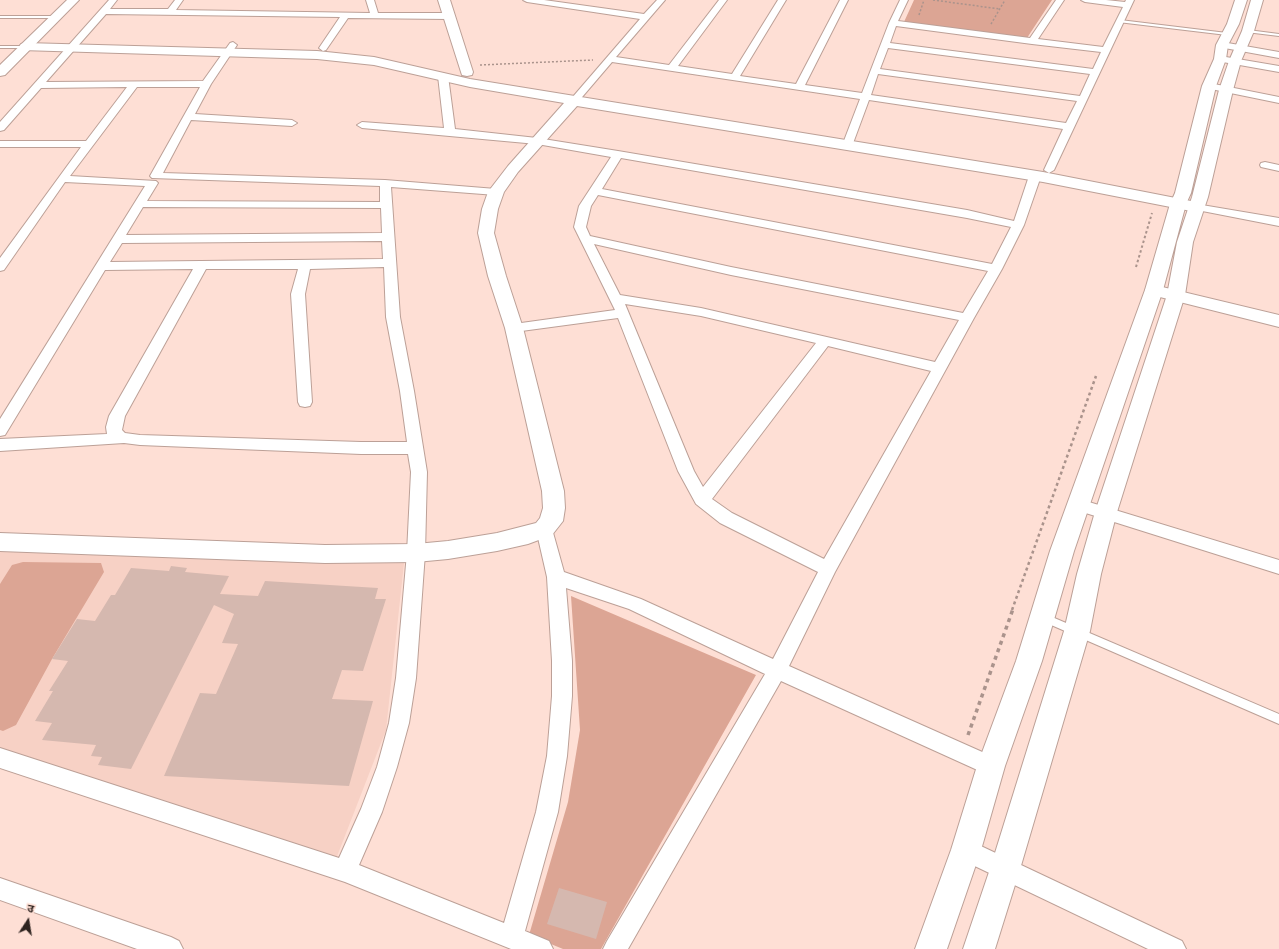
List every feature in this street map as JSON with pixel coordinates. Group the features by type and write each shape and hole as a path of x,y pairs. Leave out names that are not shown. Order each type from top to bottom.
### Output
{"street":[{"path":"0,72 73,0"},
{"path":"0,128 113,0"},
{"path":"170,12 179,0"},
{"path":"370,0 375,15"},
{"path":"444,0 468,73"},
{"path":"527,0 645,17"},
{"path":"0,542 325,554 416,553 448,550 497,542 528,535 544,529 551,521 554,508 553,491 514,328 497,276 486,233 490,209 496,192 537,141 578,97 661,0"},
{"path":"672,68 723,0"},
{"path":"734,78 782,0"},
{"path":"799,88 844,0"},
{"path":"848,141 893,23 904,0"},
{"path":"1032,41 1060,0"},
{"path":"1049,170 1129,2 1085,0"},
{"path":"1232,46 1233,24 1242,0"},
{"path":"931,949 966,850 992,766 1029,661 1062,551 1154,290 1189,200 1218,88 1232,46 1257,0"},
{"path":"103,11 448,16"},
{"path":"323,48 346,15"},
{"path":"893,23 1106,50"},
{"path":"35,38 74,44"},
{"path":"25,48 74,44 231,48 323,48 395,55 468,73 578,97 848,141 1049,170 1189,200 1279,222"},
{"path":"885,45 1095,72"},
{"path":"1232,46 1279,55"},
{"path":"1232,46 1279,69"},
{"path":"231,48 374,61 443,76 468,73"},
{"path":"0,431 120,239 190,117 206,84 231,48"},
{"path":"609,59 864,98 1069,127"},
{"path":"874,71 1082,99"},
{"path":"443,76 450,132"},
{"path":"38,85 206,84"},
{"path":"0,267 62,179 134,85"},
{"path":"1218,88 1279,100"},
{"path":"190,117 292,123"},
{"path":"362,125 537,141 967,214 1018,225"},
{"path":"848,141 1156,199 1189,200"},
{"path":"0,144 89,144"},
{"path":"618,154 585,206 580,227 623,313 686,471 702,500 726,518 828,569"},
{"path":"1264,165 1279,168"},
{"path":"615,949 777,670 828,569 967,318 996,269 1018,225 1035,176"},
{"path":"62,179 385,183 496,192"},
{"path":"345,871 371,812 387,767 399,723 407,671 416,553 419,472 407,391 393,317 385,183"},
{"path":"595,191 996,269"},
{"path":"979,949 1005,869 1077,631 1089,574 1106,512 1176,295 1185,242 1189,200"},
{"path":"140,204 386,204"},
{"path":"120,239 389,237"},
{"path":"585,238 732,271 967,318"},
{"path":"103,266 390,263"},
{"path":"124,438 118,436 114,432 117,416 202,265"},
{"path":"305,265 298,294 305,402"},
{"path":"1154,290 1279,321"},
{"path":"615,298 701,312 939,368"},
{"path":"514,328 623,313"},
{"path":"702,500 825,341"},
{"path":"0,445 124,438 346,448 416,448"},
{"path":"1079,504 1279,567"},
{"path":"512,937 547,812 556,756 562,689 562,661 556,577 544,529"},
{"path":"556,577 635,604 777,670 992,766"},
{"path":"0,758 345,871 541,949"},
{"path":"966,850 1174,949"},
{"path":"0,889 170,949"}],"lane":[{"path":"0,17 56,17"},
{"path":"1120,21 1232,46 1279,35"},
{"path":"0,47 25,48"},
{"path":"1042,616 1279,719"}],"path":[{"path":"933,0 1000,9 1005,0"},
{"path":"468,73 609,59"},
{"path":"1136,267 1156,199"},
{"path":"961,752 1096,376"}],"shaded area":[{"path":"914,0 1052,0 1027,38 904,22"},
{"path":"0,546 404,563 386,730 336,859 0,749"},
{"path":"23,562 101,563 104,572 52,659 16,725 3,731 0,730 0,584 12,565"},
{"path":"571,596 756,675 601,949 563,949 529,935 568,802 580,730"}],"building":[{"path":"171,566 187,568 185,572 229,576 220,594 258,596 265,581 378,588 375,599 386,599 363,671 342,670 332,699 373,701 349,786 164,776 200,693 216,694 238,644 222,643 234,614 214,605 131,769 98,765 102,757 91,756 96,745 42,740 52,723 35,721 53,691 49,691 68,661 52,659 77,619 95,621 111,595 115,595 131,568 169,571"},
{"path":"559,888 607,902 596,939 547,924"}]}
